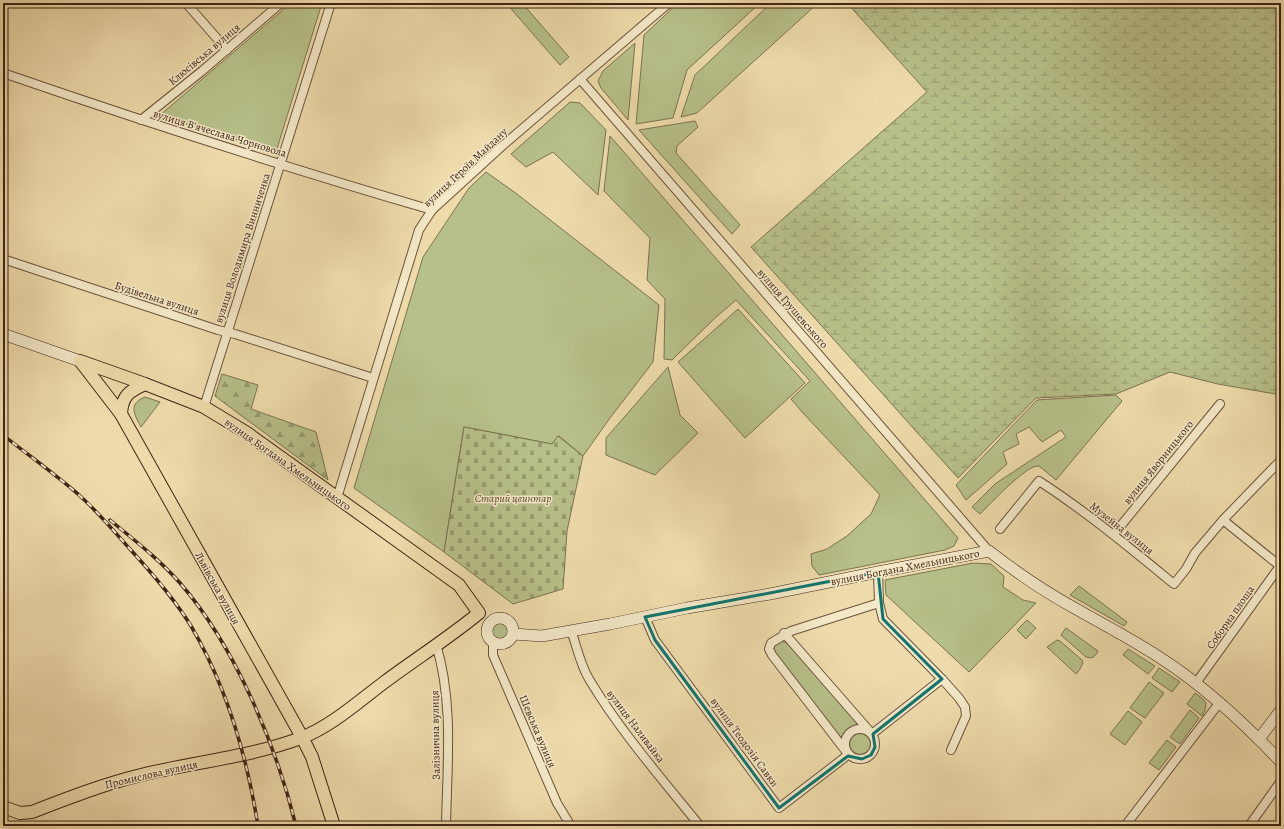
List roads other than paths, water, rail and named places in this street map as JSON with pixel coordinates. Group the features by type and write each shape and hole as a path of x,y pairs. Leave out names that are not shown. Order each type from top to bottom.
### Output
{"main road":[{"name":"вулиця Богдана Хмельницького","path":"3,334 146,384 204,407 247,433 459,585 479,613"},
{"name":"Львівська вулиця","path":"80,361 121,414 302,738 312,757 334,826"},
{"path":"121,414 122,403 127,395 133,389 146,384"},
{"name":"вулиця Богдана Хмельницького","path":"513,634 542,636 770,594 989,551 1011,568 1075,609 1162,658 1220,702 1281,762"},
{"path":"479,613 491,621"},
{"name":"Промислова вулиця","path":"3,807 20,813 32,812 102,785 142,775 244,754 302,738 329,724 479,613"},
{"path":"498,618 506,619 512,626 513,634 505,643 497,644 493,643 486,633 488,624 498,618"},
{"path":"1259,739 1281,710"}],"street":[{"path":"186,3 227,50"},
{"name":"Клюсівська вулиця","path":"141,120 227,50 281,3"},
{"name":"вулиця Володимира Винниченка","path":"204,407 331,3"},
{"name":"вулиця Героїв Майдану","path":"337,498 419,230 432,210 580,79 669,3"},
{"name":"вулиця Вʼячеслава Чорновола","path":"3,73 141,120 281,163 362,190 432,210"},
{"name":"вулиця Грушевського","path":"580,79 989,551"},
{"name":"Будівельна вулиця","path":"3,259 218,330 373,378"},
{"name":"вулиця Яворницького","path":"1114,534 1220,404"},
{"name":"Музейна вулиця","path":"1000,530 1039,481 1114,534 1174,584 1186,569 1195,553 1223,520 1281,460"},
{"path":"1223,520 1280,566"},
{"name":"Соборна площа","path":"1196,683 1280,566"},
{"path":"878,572 879,603 884,619 960,698 965,707 966,716 951,750"},
{"path":"784,633 872,734 875,747 871,755 862,759 857,759 848,754 772,655 769,649 771,642 784,633 879,603"},
{"name":"вулиця Теодозія Савки","path":"646,617 655,640 779,808 848,754"},
{"name":"вулиця Наливайка","path":"570,630 579,658 588,678 609,710 700,826"},
{"name":"Шевська вулиця","path":"493,643 493,655 557,803 571,826"},
{"name":"Залізнична вулиця","path":"436,644 442,664 446,692 448,745 446,826"},
{"path":"872,734 942,679"},
{"path":"1125,826 1220,702"},
{"path":"848,754 844,743 850,732 855,729 861,729 867,730 872,734"},
{"path":"1249,826 1281,781"}],"railway":[{"path":"3,435 61,480 92,508 170,595 191,626 215,673 234,723 248,774 258,826"},
{"path":"110,520 172,574 200,608 219,636 236,666 265,730 288,795 296,826"}],"park label":[{"name":"Старий цвинтар","path":"513,498"}]}
